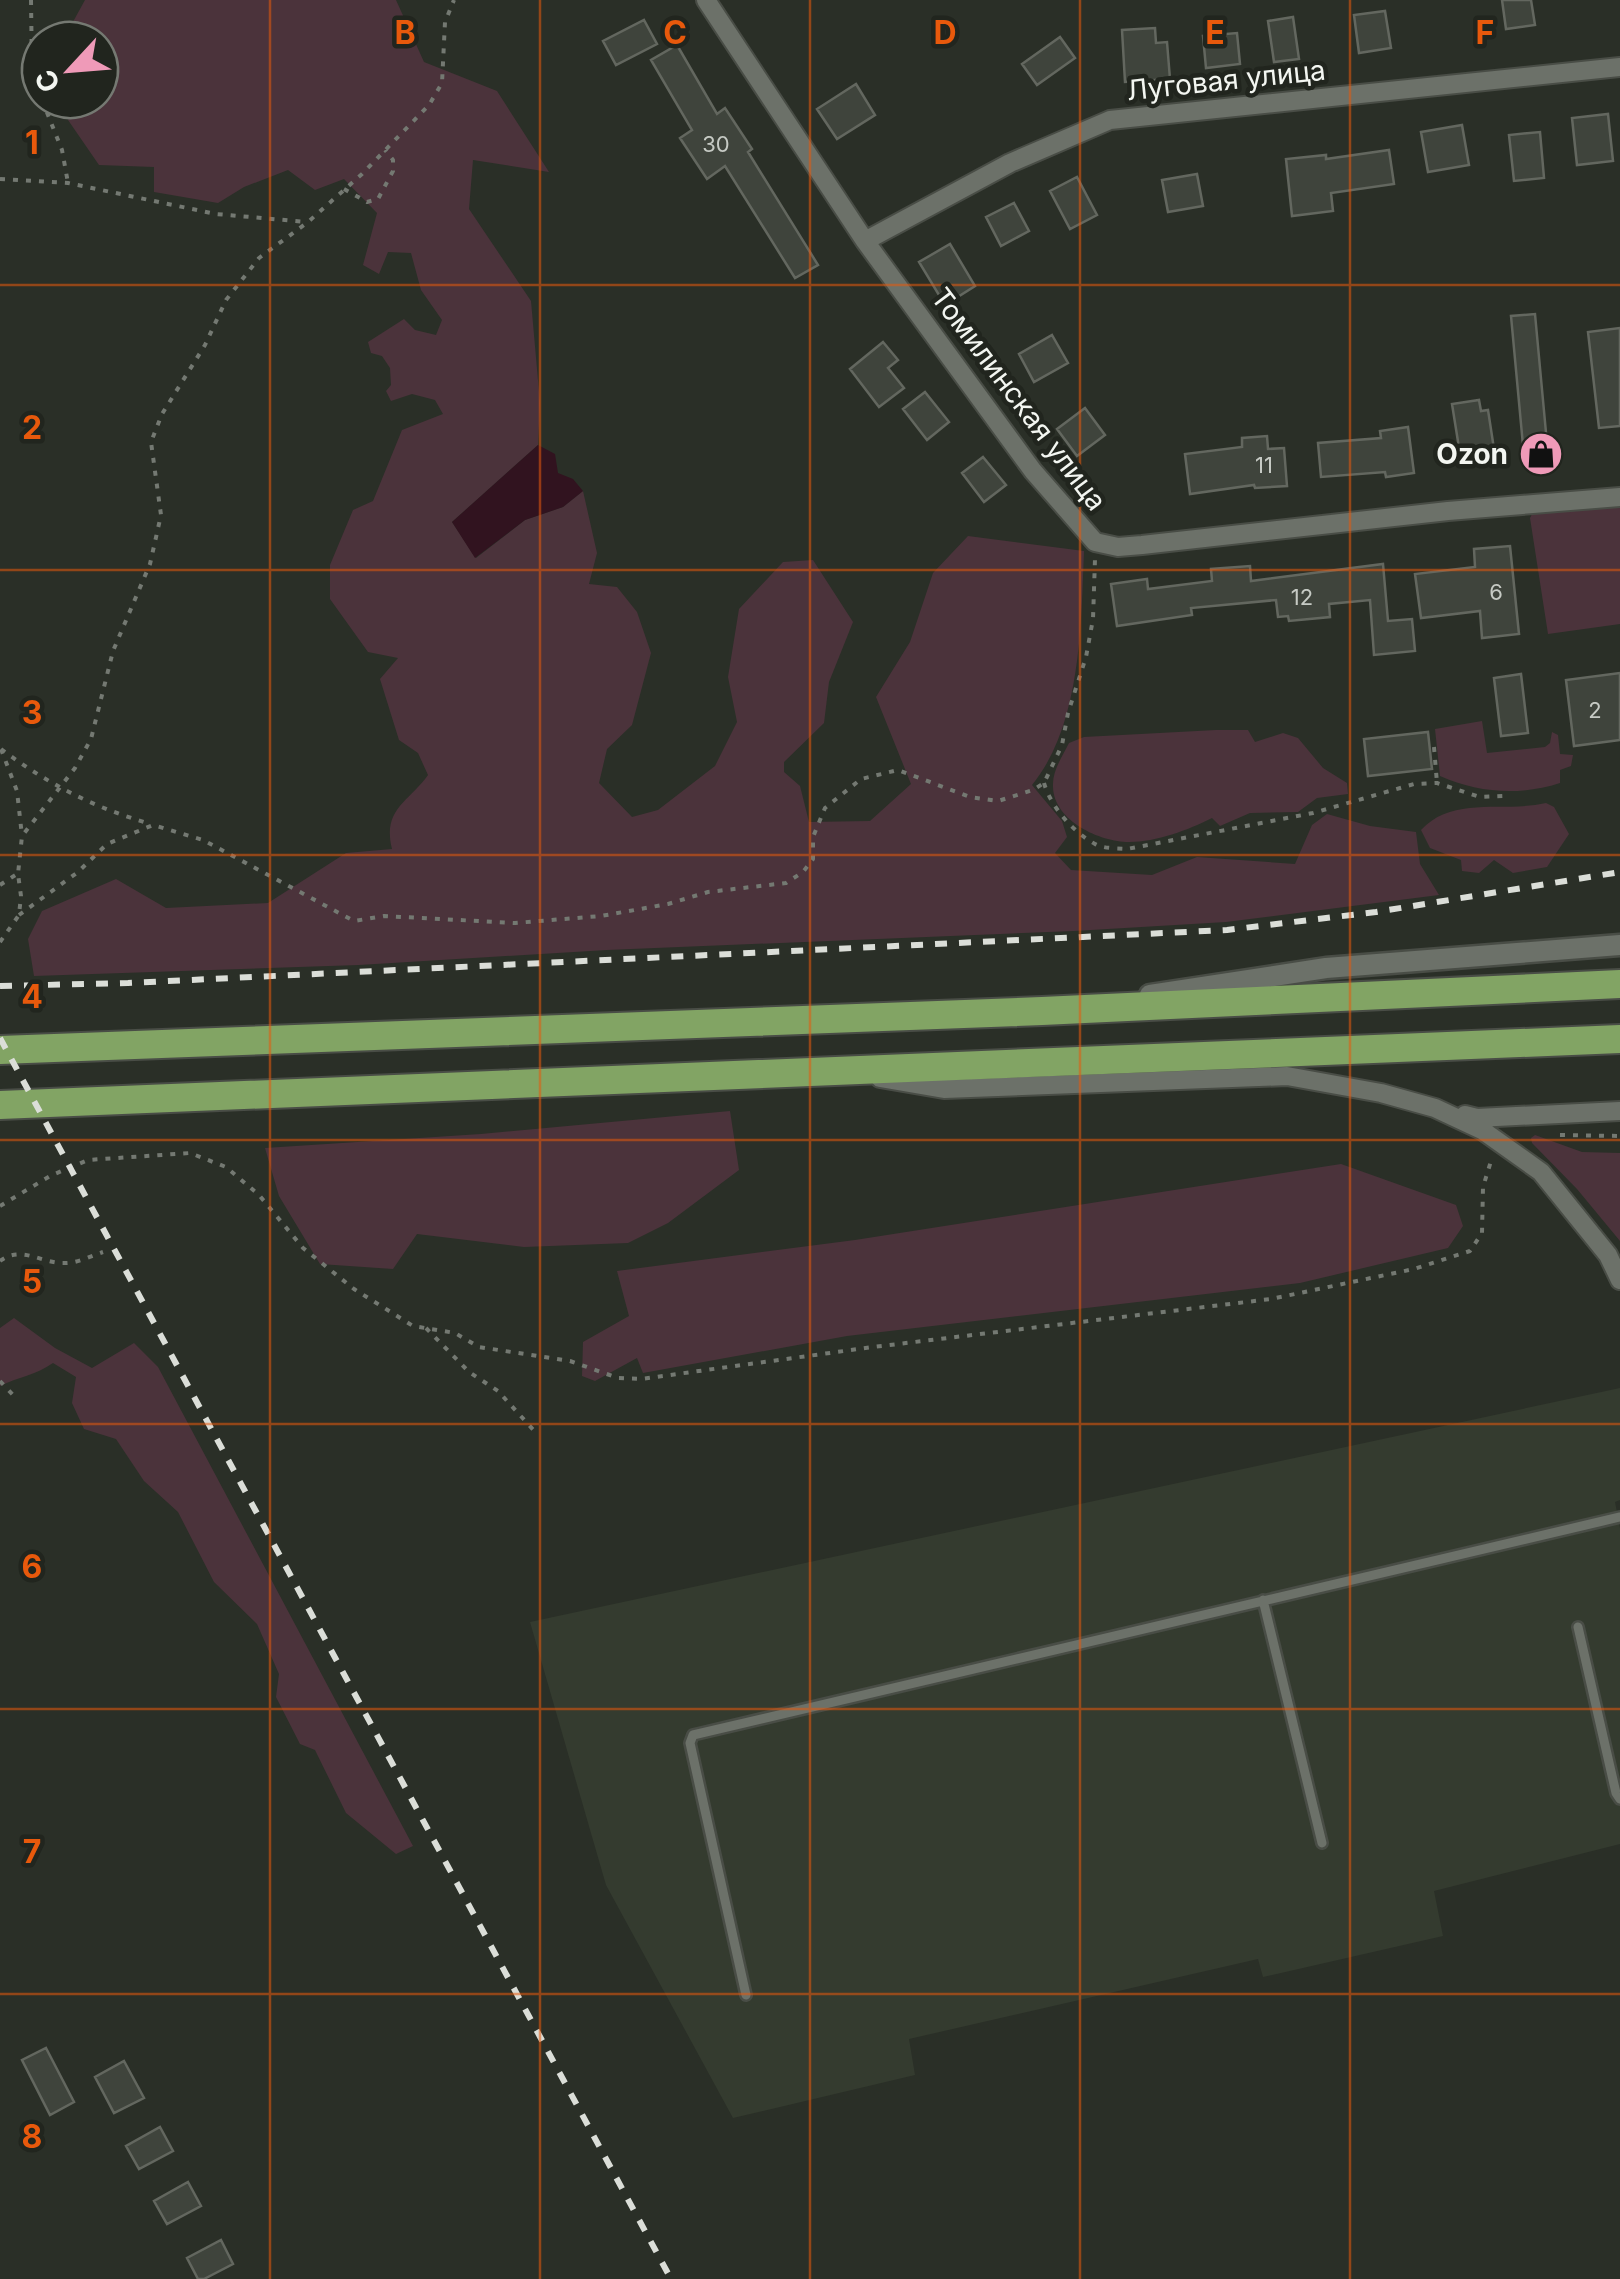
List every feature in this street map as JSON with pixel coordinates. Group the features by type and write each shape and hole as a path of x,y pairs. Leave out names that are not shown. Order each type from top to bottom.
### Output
{"highway":[{"path":"0,1050 1042,1011 1620,984"},
{"path":"0,1105 1620,1039"}],"street":[{"name":"Томилинская улица","path":"706,0 864,242 1034,471 1095,542 1118,547 1142,545 1448,511 1620,497"},
{"name":"Луговая улица","path":"864,242 1010,163 1110,120 1620,67"},
{"path":"1042,1011 1326,968 1620,945"},
{"path":"845,1072 944,1089 1288,1076 1381,1093 1477,1118 1620,1111"},
{"path":"1435,1108 1482,1130 1541,1172 1608,1255 1620,1280"}],"lane":[{"path":"746,1995 690,1743 692,1734 1620,1517"},
{"path":"1263,1600 1322,1843"},
{"path":"1578,1626 1620,1799"}],"path":[{"path":"22,836 75,768 92,739 113,650 150,564 161,515 151,442 162,414 205,345 226,300 260,258 308,222 420,116 442,83 445,22 454,0"},
{"path":"50,120 62,150 68,183"},
{"path":"344,189 367,202 378,199 393,171 393,160 385,150"},
{"path":"0,179 68,183 216,214 308,222"},
{"path":"0,748 58,787 107,812 203,840 354,920 384,916 515,923 601,916 708,892 786,883 803,872 813,859 813,837 825,808 861,778 898,770 970,797 998,801 1044,782 1062,746 1094,619 1095,542"},
{"path":"1434,746 1437,784"},
{"path":"0,748 17,791 22,836 19,915"},
{"path":"1044,782 1056,808 1073,828 1098,846 1127,849 1313,813 1389,789 1437,784 1480,797 1504,796"},
{"path":"0,942 19,915 78,872 107,844 153,825"},
{"path":"0,885 18,874"},
{"path":"0,1206 50,1176 88,1160 190,1153 226,1167 259,1195 303,1248 354,1289 414,1326 455,1333 478,1347 570,1361 618,1378 641,1379 1272,1299 1414,1269 1470,1251 1482,1233 1483,1187 1491,1162"},
{"path":"0,1261 9,1254 21,1254 69,1264 103,1252"},
{"path":"426,1328 469,1372 498,1391 538,1436"},
{"path":"0,1381 13,1395"}],"shaded area":[{"path":"85,0 396,0 424,62 497,91 549,172 473,160 469,209 531,301 540,403 538,445 452,522 476,558 525,520 563,507 583,491 597,553 589,584 617,587 637,612 651,653 632,725 607,749 599,783 632,817 658,810 715,766 737,722 728,677 739,609 783,562 813,560 853,622 829,682 824,723 784,762 784,772 800,786 809,822 870,821 911,784 876,697 910,642 933,573 968,536 1084,551 1079,642 1069,704 1048,761 1032,785 1062,821 1067,837 1055,853 1071,870 1152,875 1197,857 1295,864 1312,825 1327,814 1370,826 1416,832 1420,864 1439,895 1226,922 1074,931 607,950 359,965 34,976 28,939 42,911 116,879 166,908 268,903 346,853 392,849 394,815 428,775 418,753 399,740 380,679 398,658 368,652 330,599 330,565 353,510 373,501 402,430 443,414 435,400 412,394 391,401 386,391 391,385 390,368 382,356 371,353 368,342 404,319 415,330 436,335 442,320 421,290 411,253 388,252 379,274 363,265 377,213 344,179 315,190 288,170 244,187 218,203 154,192 154,167 99,165 68,120 120,120 120,20 74,20"},
{"path":"538,445 555,454 558,473 573,479 583,491 563,507 525,520 475,558 452,522"},
{"path":"1620,507 1620,624 1548,634 1530,518 1533,512"},
{"path":"1482,721 1487,753 1545,747 1552,732 1558,735 1560,754 1573,755 1571,766 1560,770 1560,783 1514,791 1469,786 1440,776 1435,729"},
{"path":"1248,730 1255,742 1283,733 1298,738 1323,768 1347,783 1348,794 1317,798 1298,812 1250,813 1220,826 1212,818 1172,835 1129,842 1092,834 1070,819 1055,799 1054,775 1069,743 1084,737"},
{"path":"1546,803 1554,807 1569,834 1547,867 1513,873 1494,860 1479,873 1462,871 1461,860 1430,848 1421,830 1448,812"},
{"path":"730,1111 739,1170 668,1223 628,1243 524,1247 417,1234 393,1269 320,1264 279,1196 265,1148 481,1134"},
{"path":"1535,1135 1582,1152 1620,1153 1620,1241 1532,1143"},
{"path":"1341,1164 1456,1205 1463,1226 1448,1248 1300,1283 847,1336 643,1373 637,1358 595,1381 582,1376 583,1342 629,1316 617,1271 855,1240"},
{"path":"14,1318 55,1348 92,1368 134,1343 158,1367 413,1846 396,1854 346,1813 315,1750 300,1744 276,1697 279,1674 257,1624 214,1582 178,1512 144,1481 116,1439 84,1429 72,1403 76,1377 53,1363 0,1386 0,1328"},
{"path":"1620,1388 1620,1500 1615,1502 1620,1528 1620,1844 1434,1891 1443,1936 1263,1977 1258,1959 909,2039 915,2075 733,2118 606,1885 530,1622"}],"building":[{"path":"1502,0 1531,0 1535,25 1506,29"},
{"path":"1385,11 1391,48 1359,53 1354,15"},
{"path":"1293,17 1299,59 1274,62 1268,21"},
{"path":"644,20 657,44 616,65 603,41"},
{"path":"1155,28 1156,43 1167,42 1170,79 1125,82 1122,30"},
{"path":"1237,33 1240,64 1206,68 1203,36"},
{"path":"1060,37 1075,58 1037,85 1022,64"},
{"path":"677,45 717,114 725,108 752,149 748,152 818,265 795,278 725,166 707,179 680,138 692,130 651,60"},
{"path":"856,84 875,115 837,139 817,109"},
{"path":"1608,114 1613,161 1577,165 1572,118"},
{"path":"1462,125 1469,165 1428,172 1421,132"},
{"path":"1540,132 1544,178 1514,181 1509,135"},
{"path":"1389,150 1394,184 1331,193 1333,211 1292,216 1286,159 1326,155 1326,159"},
{"path":"1197,174 1203,206 1168,212 1162,180"},
{"path":"1077,177 1097,215 1070,229 1050,191"},
{"path":"1014,203 1029,231 1001,246 986,217"},
{"path":"950,244 975,286 945,305 919,262"},
{"path":"1535,314 1549,465 1525,467 1511,316"},
{"path":"1620,328 1620,426 1599,428 1588,332"},
{"path":"1052,335 1068,363 1034,382 1019,354"},
{"path":"883,342 898,360 888,368 904,388 879,407 850,369"},
{"path":"925,392 949,422 927,440 903,409"},
{"path":"1479,400 1481,411 1488,410 1494,449 1460,454 1452,404"},
{"path":"1085,408 1105,435 1077,456 1057,429"},
{"path":"1408,427 1414,473 1321,477 1318,443 1381,438 1380,431"},
{"path":"1267,436 1268,449 1284,448 1287,486 1254,485 1190,494 1185,454 1242,447 1242,438"},
{"path":"983,457 1006,485 984,502 962,473"},
{"path":"1510,546 1519,634 1482,638 1480,611 1421,618 1415,574 1475,567 1474,549"},
{"path":"1383,564 1388,621 1412,619 1415,651 1374,655 1370,600 1329,604 1330,617 1289,621 1288,616 1278,617 1276,600 1191,608 1192,615 1117,626 1111,584 1147,579 1148,589 1212,581 1211,569 1250,566 1251,581"},
{"path":"1620,673 1620,740 1574,746 1566,680"},
{"path":"1521,674 1528,733 1501,736 1494,678"},
{"path":"1428,732 1432,769 1368,776 1364,739"},
{"path":"46,2048 74,2102 50,2115 22,2060"},
{"path":"124,2061 144,2098 114,2113 95,2077"},
{"path":"160,2127 173,2151 139,2169 126,2146"},
{"path":"188,2182 201,2206 167,2224 154,2201"},
{"path":"221,2240 233,2264 198,2279 187,2258"}],"railway":[{"path":"0,986 1227,930 1376,912 1620,872"},
{"path":"0,1038 671,2279"}],"place":[{"name":"Ozon","path":"1541,454"}]}
